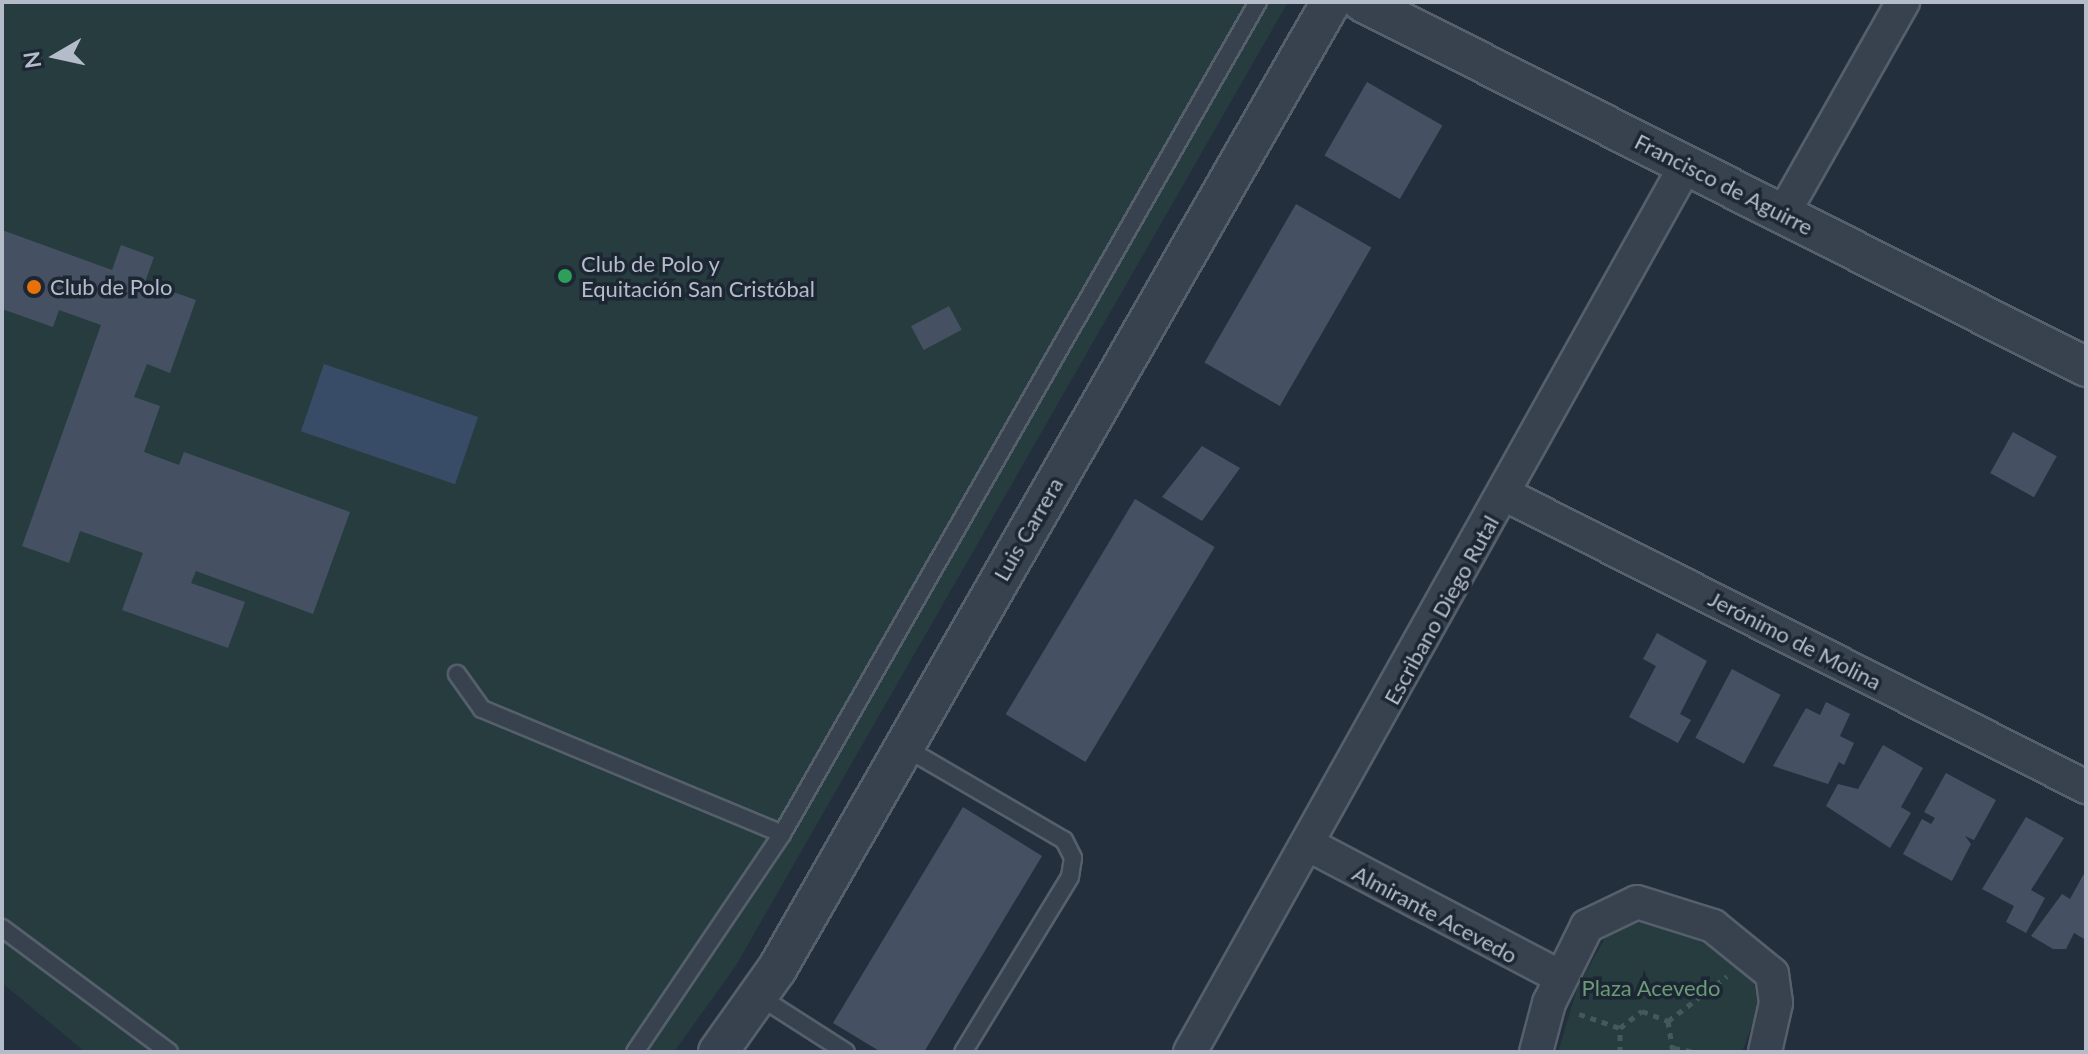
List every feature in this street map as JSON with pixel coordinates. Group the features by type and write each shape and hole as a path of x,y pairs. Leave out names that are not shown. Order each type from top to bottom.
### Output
{"street":[{"name":"Luis Carrera","path":"718,1052 760,997 1331,2"},
{"name":"Francisco de Aguirre","path":"1362,2 2086,367"},
{"path":"1783,214 1903,2"},
{"name":"Escribano Diego Rutal","path":"1190,1052 1311,846 1686,165"},
{"name":"Jerónimo de Molina","path":"1504,494 2086,787"},
{"name":"Almirante Acevedo","path":"1311,846 1555,990"},
{"path":"1536,1052 1555,990 1587,926 1637,902 1670,907 1750,950 1772,974 1776,1003 1765,1052"}],"lane":[{"path":"635,1052 782,834 1258,2"},
{"path":"457,674 482,709 782,834"},
{"path":"904,747 1064,840 1073,858 1070,877 963,1052"},
{"path":"2,928 169,1052"},
{"path":"760,997 846,1052"}],"path":[{"path":"1668,1021 1711,993 1750,950"},
{"path":"1555,990 1620,1028"},
{"path":"1620,1028 1642,1011 1668,1021"},
{"path":"1668,1021 1674,1050 1695,1052"},
{"path":"1620,1028 1620,1052"}],"green space":[{"name":"Club de Polo y Equitación San Cristóbal","path":"2,2 1288,2 735,967 674,1052 85,1052 2,983"},
{"name":"Plaza Acevedo","path":"1654,921 1747,963 1760,1004 1742,1052 1558,1052 1578,986 1608,933 1625,923"}],"water":[{"path":"324,364 478,417 455,484 301,431"}],"building":[{"path":"1367,82 1442,126 1400,199 1324,156"},
{"path":"1296,204 1371,248 1280,406 1204,362"},
{"path":"2,230 112,270 121,245 154,257 145,282 196,300 170,373 147,364 134,397 160,406 144,452 179,465 184,452 350,512 313,614 196,571 191,583 245,602 228,648 122,610 143,553 80,531 69,563 22,546 101,325 59,310 53,327 2,309"},
{"path":"949,306 962,330 924,350 911,326"},
{"path":"2013,432 2057,456 2034,497 1990,473"},
{"path":"1202,446 1240,468 1202,521 1162,497"},
{"path":"1135,499 1215,547 1085,762 1006,714"},
{"path":"1657,633 1707,661 1680,714 1691,720 1678,743 1629,717 1656,666 1643,659"},
{"path":"1732,669 1781,695 1744,764 1695,738"},
{"path":"1826,702 1850,714 1840,736 1854,743 1844,765 1839,762 1828,784 1773,766 1806,708 1820,715"},
{"path":"1883,745 1923,768 1901,807 1911,813 1890,848 1826,806 1838,784 1858,789"},
{"path":"1946,773 1996,800 1974,840 1965,836 1971,844 1952,881 1903,854 1922,819 1931,824 1935,818 1924,812"},
{"path":"963,807 1042,856 924,1052 881,1052 833,1023"},
{"path":"2026,817 2064,838 2031,890 2045,898 2026,933 2006,922 2014,906 1982,889"},
{"path":"2086,870 2086,940 2074,933 2066,949 2053,949 2031,936 2062,894 2070,899"}],"place":[{"name":"Club de Polo y Equitación San Cristóbal","path":"565,276"},
{"name":"Club de Polo","path":"34,287"}]}
